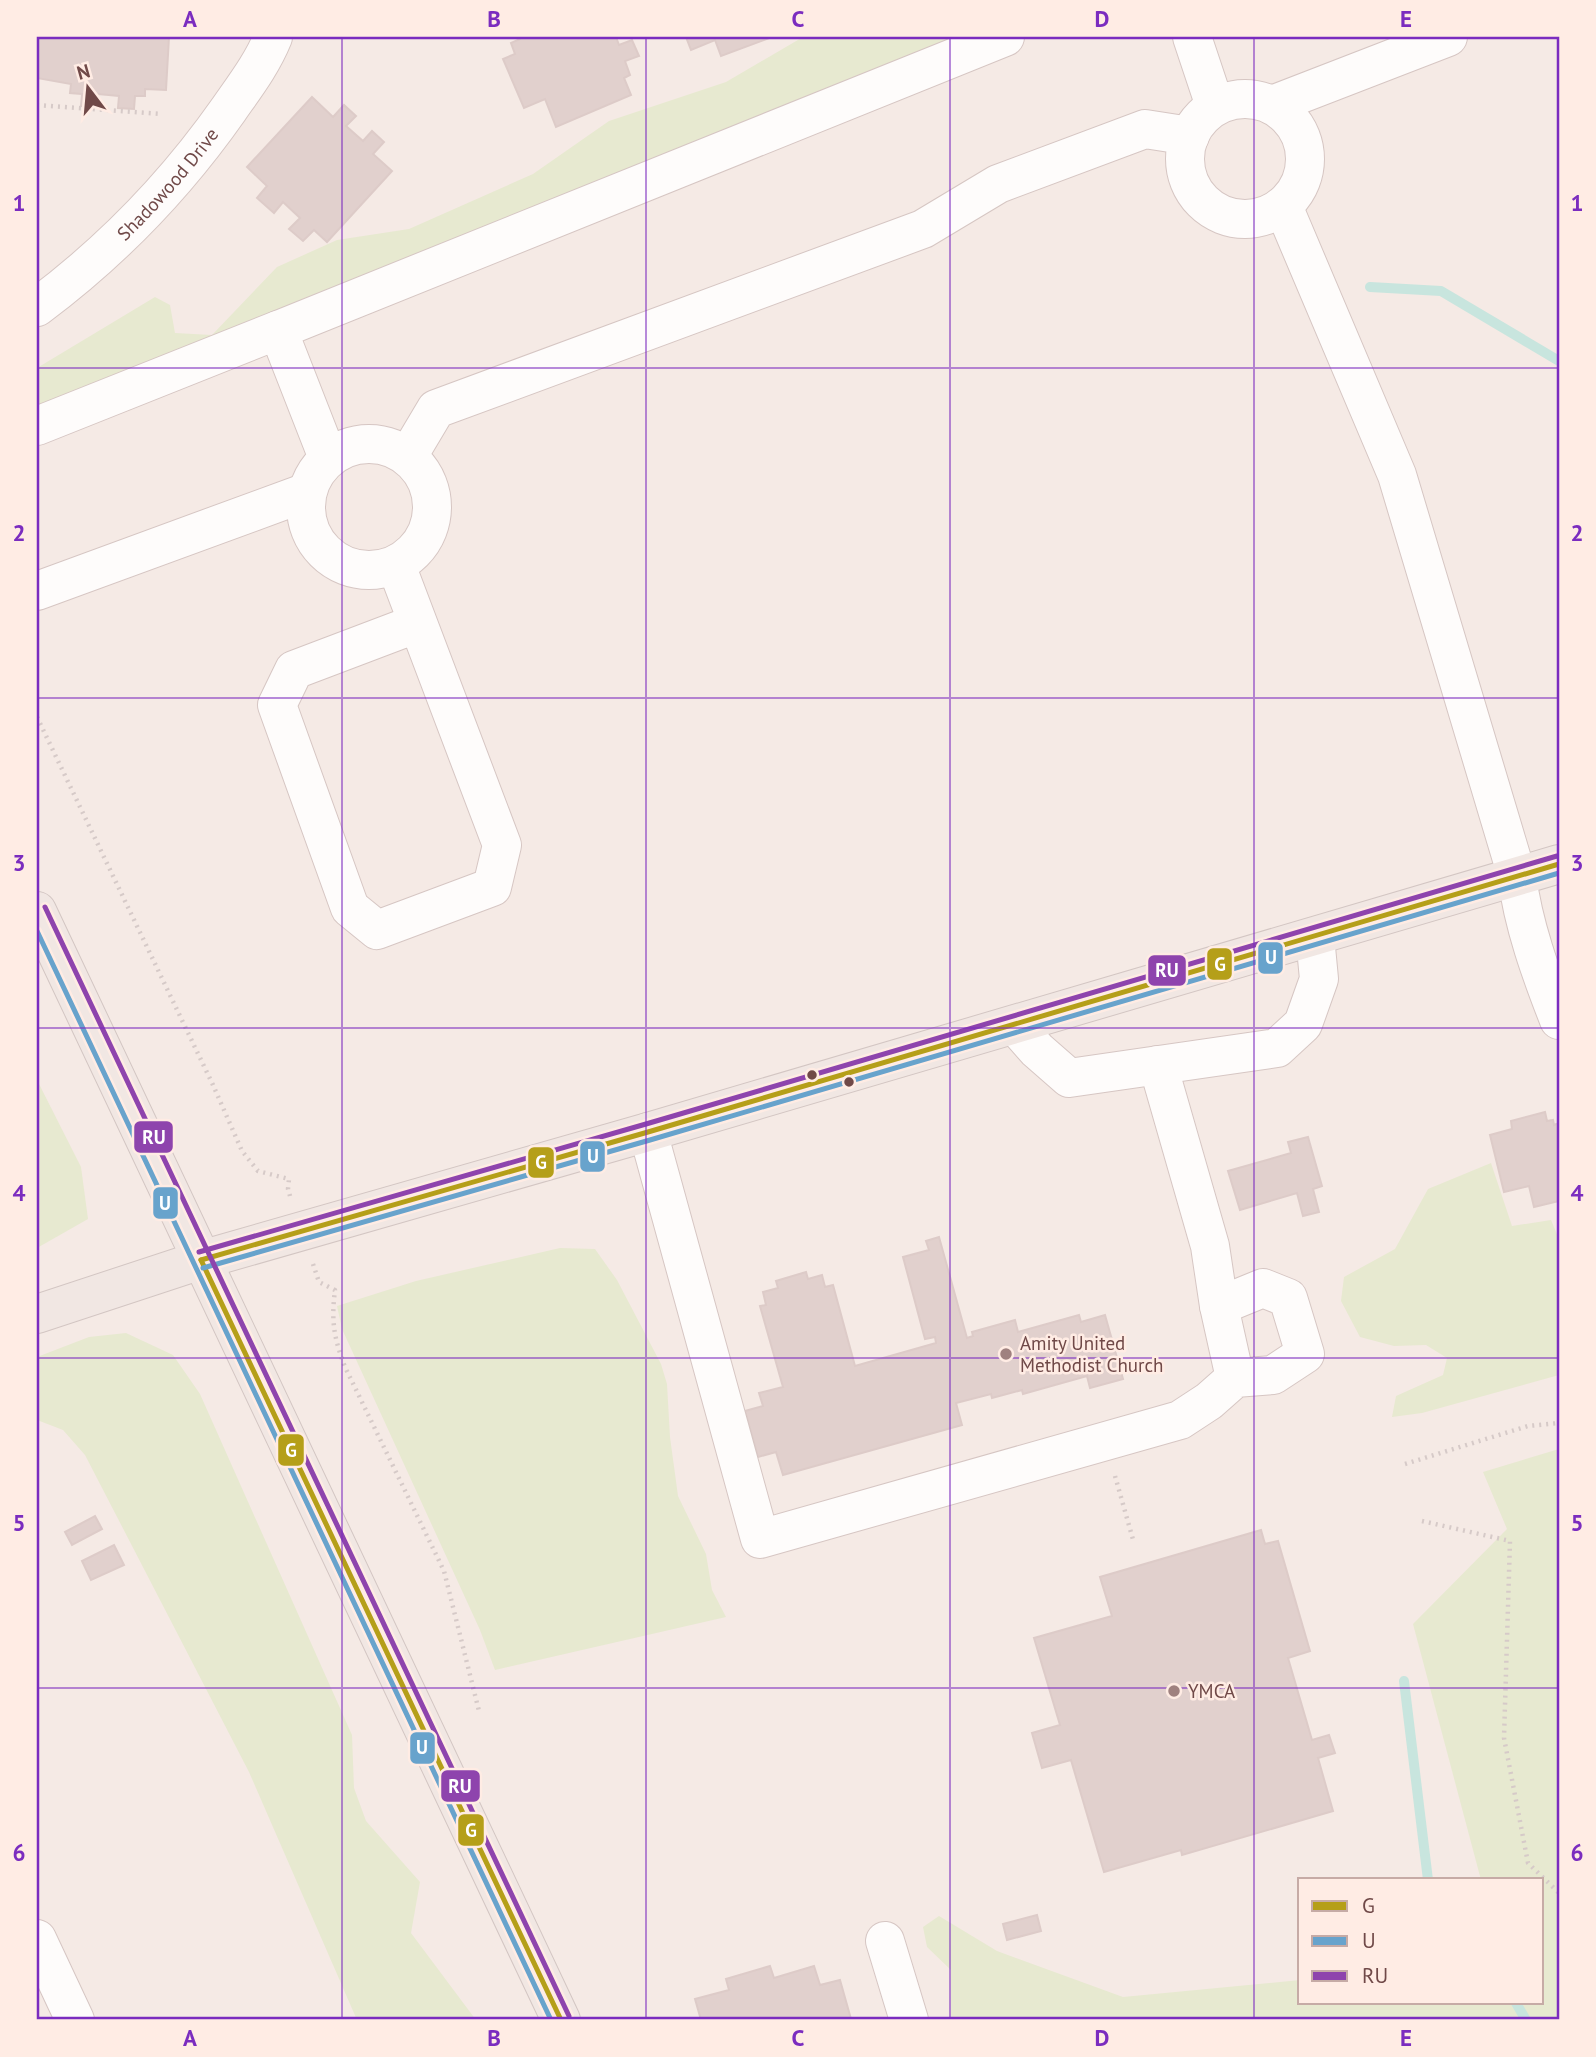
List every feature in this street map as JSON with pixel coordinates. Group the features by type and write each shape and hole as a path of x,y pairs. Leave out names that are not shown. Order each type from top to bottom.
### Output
{"main road":[{"path":"37,1314 201,1260 1015,1025 1559,864"},
{"path":"37,911 561,2020"}],"street":[{"name":"Shadowood Drive","path":"37,307 78,276 165,192 197,155 256,70 273,37"},
{"path":"37,426 1005,37"},
{"path":"1192,37 1215,106"},
{"path":"1272,105 1448,37"},
{"path":"1253,99 1272,105 1288,117 1300,133 1305,152 1301,181 1283,206 1266,216 1246,219 1226,217 1209,208 1195,193 1187,175 1185,155 1189,136 1200,119 1215,106 1234,100 1253,99"},
{"path":"408,456 436,409 923,229 998,184 1145,130 1189,136"},
{"path":"1283,206 1397,475 1517,876 1520,903 1540,972 1559,1020"},
{"path":"278,330 328,458"},
{"path":"368,443 389,446 408,456 423,472 431,492 433,514 427,534 414,552 396,565 376,570 356,569 337,562 321,549 310,532 305,512 307,492 314,473 328,458 346,447 368,443"},
{"path":"37,591 307,492"},
{"path":"396,565 418,623 502,845 492,887 377,930 350,908 277,705 293,670 418,623"},
{"path":"1015,1025 1069,1078 1277,1048 1303,1024 1319,979 1315,937"},
{"path":"1158,1065 1210,1246 1219,1306 1235,1378"},
{"path":"648,1132 760,1539 1180,1420 1209,1401 1235,1378 1273,1375 1305,1354 1288,1298 1264,1288 1219,1306"},
{"path":"37,1940 75,2020"},
{"path":"885,1941 909,2020"}],"path":[{"path":"37,105 161,114"},
{"path":"37,717 242,1151 258,1171 289,1179 288,1189"},
{"path":"319,1282 335,1290 331,1316 335,1340 345,1367 444,1571 479,1711"},
{"path":"1405,1464 1528,1426 1559,1423"},
{"path":"1106,1441 1134,1543"},
{"path":"1422,1521 1510,1541 1504,1738 1528,1863 1544,1878"},
{"path":"1544,1878 1559,1893"}],"green space":[{"path":"803,37 994,37 37,428 37,368 155,297 170,305 175,333 212,335 277,267 337,240 409,229 533,174 609,121 726,82"},
{"path":"37,1080 81,1167 88,1219 37,1248"},
{"path":"1491,1163 1512,1226 1551,1220 1559,1239 1559,1375 1422,1413 1392,1417 1396,1396 1443,1375 1447,1358 1426,1345 1394,1346 1360,1337 1341,1301 1344,1277 1395,1249 1428,1189"},
{"path":"560,1248 595,1249 617,1280 661,1364 667,1384 670,1437 678,1496 706,1554 712,1590 726,1617 495,1670 480,1630 342,1329 337,1306 416,1281"},
{"path":"126,1333 173,1355 200,1394 352,1735 354,1788 366,1821 420,1882 411,1933 476,2020 357,2020 249,1772 85,1455 63,1430 37,1420 37,1357 89,1337"},
{"path":"1559,1449 1559,2020 951,2020 951,1970 927,1947 923,1927 939,1916 997,1951 1123,1997 1298,1980 1298,2004 1544,2004 1544,1878 1480,1878 1413,1624 1507,1529 1483,1472"}],"building":[{"path":"37,37 169,37 166,90 145,89 145,96 135,96 134,109 118,108 119,96 98,94 97,107 81,106 82,94 70,93 71,84 37,78"},
{"path":"519,37 616,37 619,45 632,40 639,56 625,61 630,75 624,78 631,95 556,127 545,99 524,108 503,59 515,54 511,43 520,39"},
{"path":"686,37 772,37 721,56 715,40 691,50"},
{"path":"312,97 333,117 344,105 356,116 346,126 363,141 372,131 384,142 373,154 392,171 327,242 314,230 303,241 289,229 300,218 283,202 274,213 257,198 267,186 247,167"},
{"path":"1545,1112 1547,1121 1553,1120 1554,1125 1559,1123 1559,1201 1534,1207 1529,1186 1504,1192 1490,1135 1512,1129 1511,1121"},
{"path":"1308,1137 1322,1186 1313,1189 1319,1212 1303,1216 1297,1193 1240,1210 1228,1171 1291,1153 1288,1142"},
{"name":"Amity United Methodist Church","path":"939,1237 967,1338 973,1336 972,1332 1015,1320 1018,1332 1079,1315 1081,1322 1105,1315 1123,1379 1090,1388 1087,1376 1023,1394 1022,1390 992,1398 991,1394 956,1403 962,1425 783,1475 776,1452 758,1457 745,1411 763,1406 759,1393 783,1387 760,1306 766,1305 763,1292 778,1288 776,1281 806,1272 808,1279 822,1275 825,1287 833,1285 855,1366 936,1343 935,1337 925,1339 903,1257 929,1250 926,1241"},
{"path":"95,1516 102,1529 72,1545 65,1532"},
{"name":"YMCA","path":"1261,1530 1265,1544 1278,1541 1310,1651 1288,1658 1312,1740 1329,1735 1335,1753 1318,1758 1333,1811 1182,1855 1181,1850 1104,1872 1071,1760 1042,1768 1032,1733 1060,1725 1034,1638 1112,1616 1100,1577"},
{"path":"114,1545 124,1565 91,1580 82,1561"},
{"path":"1037,1915 1041,1931 1007,1940 1003,1924"},
{"path":"770,1966 774,1978 814,1966 820,1985 840,1980 851,2019 701,2020 695,1999 729,1990 726,1979"}],"waterway":[{"path":"1370,287 1441,291 1559,361"},
{"path":"1404,1681 1428,1878"},
{"path":"1517,2004 1526,2020"}],"transit line":[{"name":"RU","path":"199,1252 646,1124 1557,856"},
{"name":"G","path":"201,1260 648,1132 1559,864"},
{"name":"U","path":"203,1268 650,1140 1559,873"},
{"name":"RU","path":"45,907 569,2016"},
{"name":"U","path":"37,931 551,2020"},
{"name":"G","path":"201,1260 561,2020"}],"place":[{"name":"Amity United Methodist Church","path":"1006,1354"},
{"name":"YMCA","path":"1174,1691"}]}
